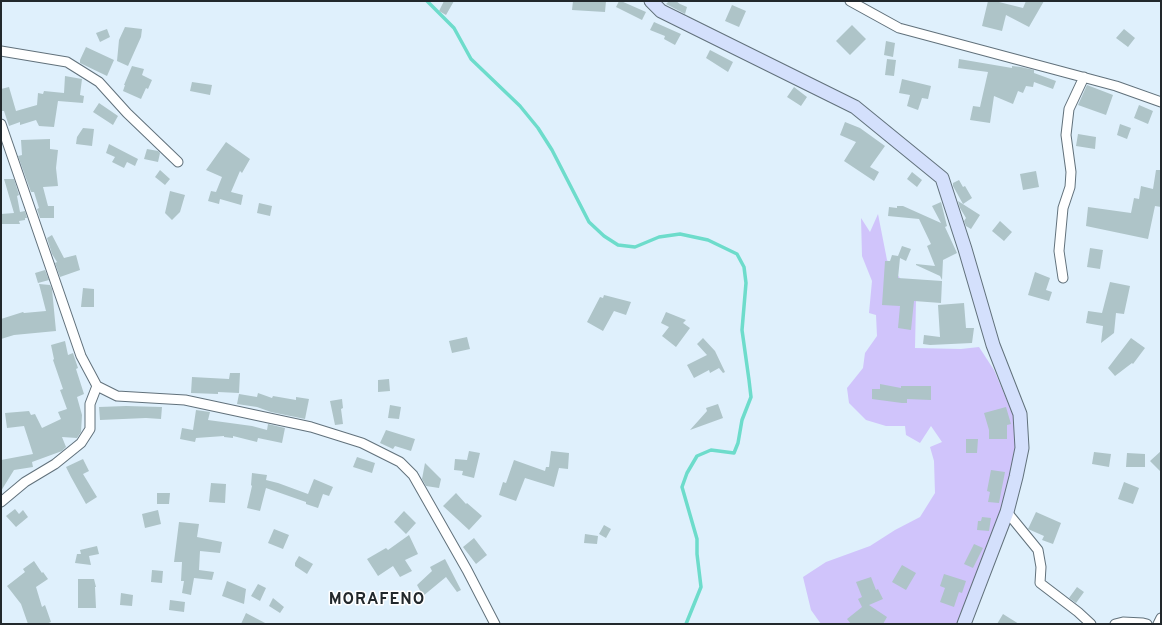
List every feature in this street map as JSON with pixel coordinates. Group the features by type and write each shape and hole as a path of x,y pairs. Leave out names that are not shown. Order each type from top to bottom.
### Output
{"street":[{"path":"652,1 661,11 855,107 942,178 993,345 1020,414 1022,448 1007,512 964,624"},
{"path":"850,1 899,28 1116,86 1161,102"},
{"path":"1,51 67,62 99,82 178,162"},
{"path":"1063,278 1059,251 1063,208 1070,187 1071,172 1066,135 1069,110 1084,77"},
{"path":"1,124 81,356 97,386 117,396 186,400 311,427 362,443 400,462 416,482 468,570 495,624"},
{"path":"1,502 25,482 55,464 81,443 90,429 90,404 97,386"},
{"path":"1007,512 1038,550 1041,568 1040,583 1078,612 1091,624"},
{"path":"1158,624 1161,618"},
{"path":"1115,624 1123,622 1147,624"}],"shaded area":[{"path":"878,214 887,260 916,301 915,348 961,349 979,347 994,370 1014,417 1016,447 1011,478 998,520 958,624 821,624 811,610 803,577 826,562 870,546 895,530 920,517 935,493 934,461 930,447 942,442 931,426 920,443 906,435 905,426 886,426 866,420 849,403 847,388 863,368 865,353 877,336 876,315 869,313 872,281 862,256 861,218 870,232"}],"building":[{"path":"444,1 454,1 446,15 439,11"},
{"path":"573,1 606,1 605,12 572,10"},
{"path":"619,1 646,12 642,20 616,7"},
{"path":"669,1 676,1 687,7 685,14 666,4"},
{"path":"988,1 995,1 1023,8 1026,1 1044,1 1029,27 1006,15 1002,31 982,26"},
{"path":"732,5 746,11 739,27 725,21"},
{"path":"654,22 681,34 675,45 664,39 665,36 650,30"},
{"path":"852,25 866,39 850,55 836,41"},
{"path":"125,27 142,29 141,37 128,66 117,61 119,40"},
{"path":"107,29 110,37 100,42 96,33"},
{"path":"1124,29 1135,38 1128,47 1116,38"},
{"path":"886,41 895,43 893,57 884,55"},
{"path":"86,47 114,60 107,76 80,63"},
{"path":"710,50 733,62 728,72 706,58"},
{"path":"887,59 896,60 894,76 885,75"},
{"path":"959,59 1012,68 1012,66 1021,67 1034,70 1034,73 1056,81 1053,89 1034,82 1033,87 1026,86 1023,93 1018,91 1013,104 994,96 990,123 970,120 973,106 980,107 988,72 958,68"},
{"path":"132,66 144,69 142,75 152,80 141,99 123,91"},
{"path":"65,76 82,79 80,95 84,96 83,103 58,101 54,127 39,126 36,120 20,125 20,122 9,126 4,111 1,111 1,89 9,87 16,111 37,105 38,93 43,94 44,91 64,93"},
{"path":"902,79 931,86 928,99 922,98 918,110 907,106 910,95 899,93"},
{"path":"192,82 212,85 210,95 190,91"},
{"path":"1087,85 1113,95 1106,115 1078,105"},
{"path":"794,87 807,97 801,106 787,97"},
{"path":"99,103 118,116 113,125 93,112"},
{"path":"1139,105 1153,111 1148,124 1134,118"},
{"path":"845,122 860,128 885,146 870,167 879,172 874,181 844,161 856,142 840,135"},
{"path":"1120,124 1131,128 1127,139 1117,135"},
{"path":"83,128 94,129 92,146 76,144 77,137"},
{"path":"1078,134 1096,137 1095,149 1076,146"},
{"path":"50,139 50,149 58,150 56,168 58,186 43,187 48,206 54,206 54,218 40,218 37,209 39,208 34,192 31,192 18,156 22,155 21,140"},
{"path":"226,142 250,159 242,173 240,171 231,192 243,195 241,205 220,199 219,204 208,201 211,191 216,192 222,177 206,170"},
{"path":"109,144 138,159 135,166 127,162 124,168 112,162 115,157 106,153"},
{"path":"147,149 158,151 160,153 158,162 144,159"},
{"path":"160,170 170,179 165,185 155,177"},
{"path":"1156,170 1161,170 1161,207 1155,206 1148,239 1086,226 1088,207 1131,213 1134,198 1139,199 1141,186 1153,189"},
{"path":"1036,171 1039,187 1023,190 1020,174"},
{"path":"912,172 922,180 917,187 907,179"},
{"path":"4,179 14,179 19,195 17,196 20,212 25,211 27,218 19,221 20,224 1,224 1,214 14,213"},
{"path":"959,180 963,187 965,186 972,198 963,204 953,186 953,183"},
{"path":"170,191 185,195 180,212 172,220 165,213"},
{"path":"958,201 980,215 971,229 966,226 964,221 966,218"},
{"path":"941,202 947,226 945,227 957,253 943,260 942,280 940,276 916,265 935,266 927,246 931,244 919,219 888,216 889,207 897,208 897,206 903,206 941,223 932,206"},
{"path":"259,203 272,206 270,216 257,213"},
{"path":"1000,221 1012,232 1004,241 992,231"},
{"path":"52,235 64,258 76,255 80,270 60,277 55,263 57,262 52,254 47,238"},
{"path":"902,246 911,249 906,261 900,258 898,278 942,281 941,303 914,301 911,330 898,328 900,306 882,305 885,261 890,261 892,255 898,256"},
{"path":"1090,248 1103,250 1100,269 1087,267"},
{"path":"45,270 49,280 38,283 35,273"},
{"path":"1035,272 1050,278 1046,290 1052,292 1049,301 1028,295"},
{"path":"1110,282 1130,286 1124,314 1116,313 1114,333 1101,343 1103,326 1086,323 1088,311 1102,313"},
{"path":"39,284 50,285 52,289 56,331 14,335 1,339 1,319 23,312 46,311"},
{"path":"83,288 94,289 94,307 81,307"},
{"path":"604,295 631,302 626,315 614,311 603,331 587,322 600,297 603,298"},
{"path":"964,303 966,328 974,328 972,343 923,344 924,335 940,337 938,305"},
{"path":"666,312 686,320 683,323 690,328 676,347 662,336 669,327 661,323"},
{"path":"467,337 470,349 452,353 449,341"},
{"path":"703,338 715,351 725,372 723,373 719,368 710,373 709,370 694,378 687,365 707,355 697,344"},
{"path":"1131,338 1145,348 1133,364 1132,363 1115,376 1108,368"},
{"path":"65,341 68,355 73,353 78,368 76,369 84,394 77,397 82,415 81,432 77,438 62,437 66,447 62,451 32,462 33,467 14,470 1,491 1,460 33,454 24,426 7,428 5,413 29,411 31,415 35,414 42,428 61,419 58,412 67,409 60,390 63,389 53,360 51,345"},
{"path":"230,373 240,373 239,393 191,393 192,377 229,379"},
{"path":"389,379 390,391 378,392 378,380"},
{"path":"880,384 901,388 901,386 931,386 931,400 907,399 907,403 902,403 872,399 872,389 880,389"},
{"path":"258,393 272,398 273,396 296,400 296,397 309,399 305,419 271,412 257,407 237,404 239,394 257,397"},
{"path":"342,399 343,408 341,409 343,424 335,425 330,401"},
{"path":"718,404 723,418 690,430 707,411 706,408"},
{"path":"390,405 401,407 399,419 388,418"},
{"path":"99,407 162,407 161,419 146,418 100,420"},
{"path":"1006,407 1011,424 1007,425 1007,439 989,439 989,430 984,413"},
{"path":"196,410 210,412 208,420 252,426 267,430 268,424 285,428 282,443 258,438 257,442 233,436 233,438 224,436 196,438 195,442 180,439 182,428 193,430"},
{"path":"386,430 415,439 411,451 395,446 393,449 380,443"},
{"path":"966,439 978,439 977,453 966,453"},
{"path":"469,451 480,453 474,478 462,475 463,471 454,470 455,459 467,460"},
{"path":"551,451 569,453 568,469 559,468 554,487 525,478 516,501 499,495 503,482 506,483 514,460 545,471 546,467 549,467"},
{"path":"1161,451 1161,472 1150,461"},
{"path":"1094,452 1111,454 1109,467 1092,464"},
{"path":"1127,453 1145,454 1145,467 1126,467"},
{"path":"357,457 375,463 372,473 353,467"},
{"path":"83,459 89,471 83,474 97,497 86,504 66,467"},
{"path":"425,463 441,479 439,488 426,486 422,479"},
{"path":"991,470 1005,472 999,503 988,502 990,492 987,491"},
{"path":"252,473 267,475 266,480 308,494 314,479 333,487 329,496 323,494 318,508 306,504 306,502 266,488 260,511 247,508 252,486"},
{"path":"1124,482 1139,488 1133,504 1118,499"},
{"path":"211,483 226,484 225,503 209,502"},
{"path":"157,493 170,493 169,504 157,504"},
{"path":"456,493 466,504 467,503 482,516 469,530 443,506"},
{"path":"15,509 19,514 23,510 28,517 16,527 6,516"},
{"path":"158,510 161,524 145,528 142,514"},
{"path":"404,511 416,523 406,534 394,522"},
{"path":"1036,512 1061,523 1053,544 1042,540 1044,536 1028,529"},
{"path":"982,517 991,518 989,531 977,530 978,521 981,521"},
{"path":"179,522 199,524 197,537 222,542 220,553 200,551 199,570 214,572 212,580 194,578 191,595 182,593 184,581 181,581 182,562 174,562"},
{"path":"604,525 611,529 606,538 599,534"},
{"path":"274,529 289,535 283,549 268,543"},
{"path":"585,534 598,536 597,544 584,543"},
{"path":"409,535 418,554 405,560 412,571 400,577 393,566 378,576 367,559 386,548 388,550"},
{"path":"474,538 487,555 476,564 463,547"},
{"path":"974,544 983,548 973,568 964,564"},
{"path":"97,546 99,554 89,556 91,565 75,563 77,554 81,554 80,550"},
{"path":"299,556 313,564 307,574 295,566"},
{"path":"445,559 461,590 457,592 446,577 423,596 417,585 432,571 430,567"},
{"path":"34,561 48,579 36,587 42,607 45,605 51,622 46,624 28,624 21,604 7,586 25,572 23,569"},
{"path":"902,565 916,573 906,590 892,582"},
{"path":"152,570 163,571 162,583 151,582"},
{"path":"944,574 966,581 962,593 959,592 954,607 940,602 945,588 940,586"},
{"path":"871,577 876,590 878,589 883,599 869,605 887,617 883,624 851,624 847,619 862,607 858,599 862,597 856,582"},
{"path":"78,579 94,579 96,587 96,608 78,608"},
{"path":"227,581 246,589 244,604 222,596"},
{"path":"258,584 266,588 260,601 251,596"},
{"path":"1077,587 1084,592 1076,603 1069,598"},
{"path":"121,593 133,595 132,606 120,605"},
{"path":"273,598 284,607 280,613 269,606"},
{"path":"170,600 185,602 184,612 169,610"},
{"path":"246,613 267,624 241,624"},
{"path":"1003,614 1019,624 997,624"}],"waterway":[{"path":"427,1 454,28 471,59 520,106 538,128 552,150 589,222 604,236 618,245 635,247 659,237 680,234 708,240 737,254 744,267 746,283 742,330 751,397 742,420 738,443 734,453 711,450 697,456 687,473 682,487 697,539 697,554 701,587 686,624"}],"district":[{"name":"MORAFENO","path":"377,601"}]}
